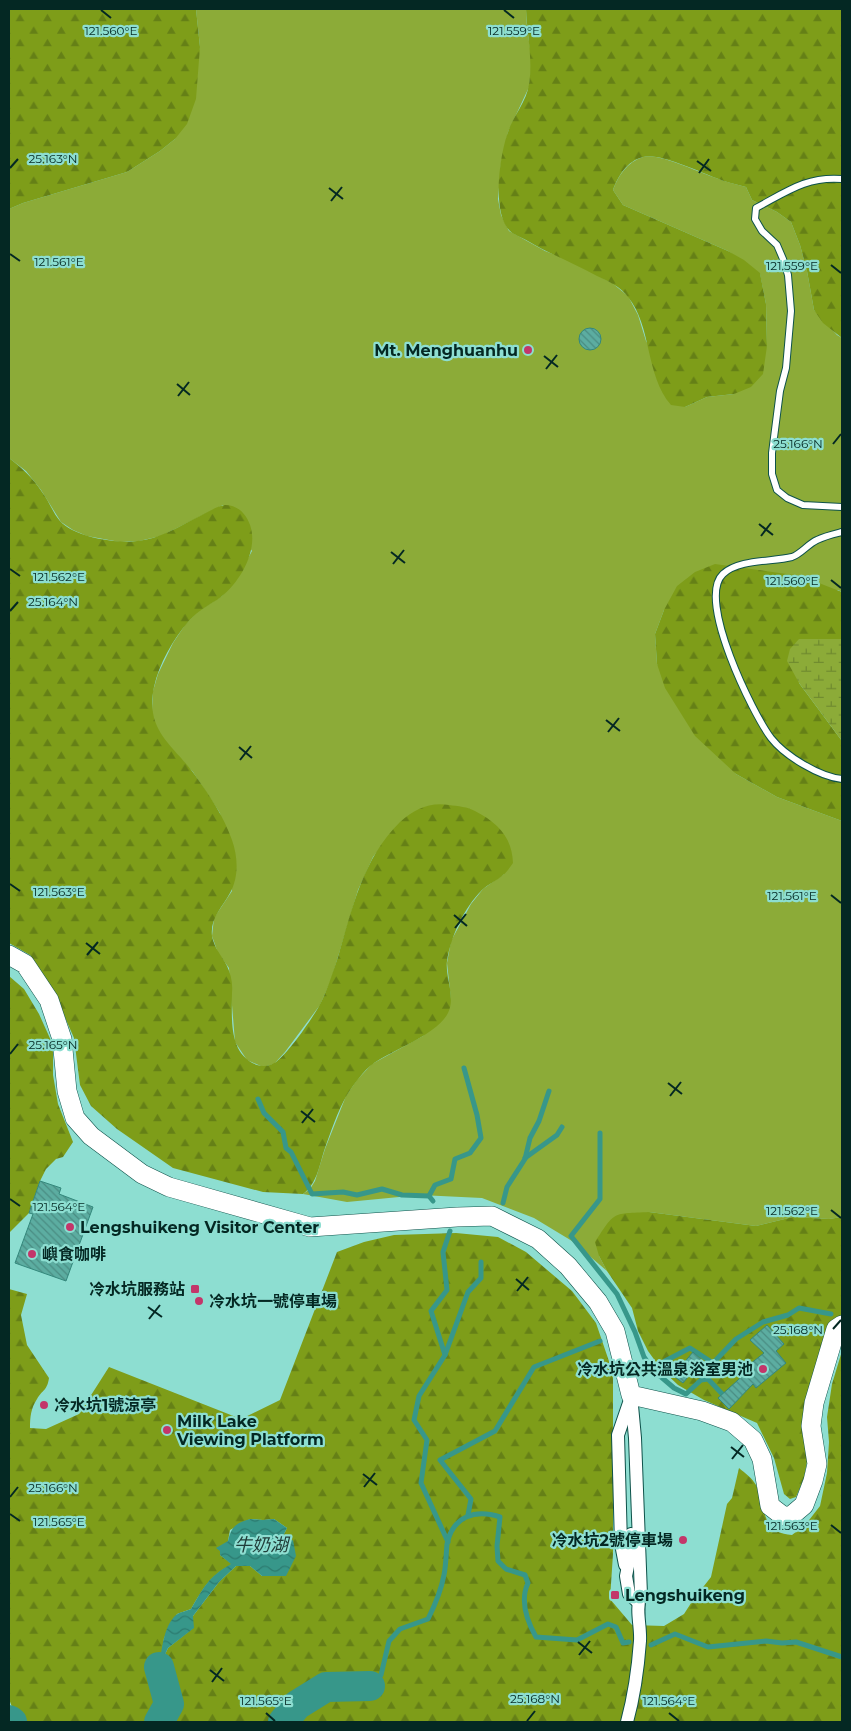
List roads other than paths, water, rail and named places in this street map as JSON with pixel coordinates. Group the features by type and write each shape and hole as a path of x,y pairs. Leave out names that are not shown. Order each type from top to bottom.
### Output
{"street":[{"path":"9,956 25,964 49,1000 62,1039 67,1091 75,1118 91,1136 142,1174 169,1186 310,1227 492,1216 538,1239 568,1266 598,1302 615,1331 632,1395 635,1438 641,1595 638,1602 640,1638 634,1697 627,1722"},
{"path":"632,1395 702,1411 732,1422 753,1440 762,1459 770,1506 784,1516 791,1516 804,1506 818,1464 811,1426 814,1403 836,1329 842,1325"},
{"path":"632,1395 618,1435 621,1544 628,1594 638,1602"},
{"path":"626,1576 632,1546 628,1440 632,1395"},
{"path":"621,1544 619,1552 623,1595 638,1602"}],"lane":[{"path":"842,179 820,178 799,186 756,208 755,219 762,231 776,245 788,275 791,311 786,368 780,391 772,453 772,474 777,490 787,498 803,505 842,507"},
{"path":"842,532 817,540 794,556 745,564 722,574 717,583 716,596 717,608 729,656 743,688 772,739 787,754 812,769 835,779 842,779"}],"water":[{"name":"牛奶湖","path":"250,1519 274,1519 287,1528 283,1536 287,1542 293,1540 296,1556 286,1576 262,1576 250,1566 236,1566 219,1582 193,1616 194,1628 168,1648 159,1667 168,1626 176,1615 191,1609 212,1578 231,1564 220,1555 220,1551 216,1548 228,1541 235,1526"}],"waterway":[{"path":"429,1196 435,1185 451,1179 455,1159 470,1153 481,1138 477,1115 464,1068"},
{"path":"503,1203 507,1187 525,1159 530,1138 539,1121 549,1091"},
{"path":"258,1099 264,1113 283,1132 286,1148 291,1152 312,1194 343,1192 357,1195 382,1189 402,1195 429,1196 433,1201"},
{"path":"525,1158 557,1135 562,1127"},
{"path":"600,1133 600,1199 571,1236 617,1294 635,1332 644,1357 653,1370 674,1388 686,1394 701,1380 708,1379 727,1399"},
{"path":"445,1355 431,1311 447,1290 443,1252 450,1231"},
{"path":"448,1542 421,1483 427,1440 414,1420 419,1396 445,1355 468,1292 481,1278 481,1262"},
{"path":"653,1370 665,1361 690,1348 713,1363 736,1339 763,1322 788,1315 799,1308 831,1314"},
{"path":"468,1515 471,1499 440,1460 495,1431 534,1367 600,1341"},
{"path":"370,1686 381,1675 389,1641 400,1629 428,1619 438,1598 443,1581 450,1534 460,1521 474,1515 482,1514 500,1517 497,1546 498,1561 506,1569 525,1575 528,1583 525,1596 526,1610 536,1637 577,1640 608,1624 616,1627 623,1643 629,1642"},
{"path":"651,1645 675,1634 708,1647 766,1641 796,1642 842,1657"},
{"path":"159,1667 169,1704 159,1722"},
{"path":"283,1722 297,1705 326,1687 370,1686"}],"place":[{"name":"Mt. Menghuanhu","path":"528,350"},
{"name":"Lengshuikeng Visitor Center","path":"70,1227"},
{"name":"嶼食咖啡","path":"32,1254"},
{"name":"冷水坑服務站","path":"195,1289"},
{"name":"冷水坑一號停車場","path":"199,1301"},
{"name":"冷水坑公共溫泉浴室男池","path":"763,1369"},
{"name":"冷水坑1號涼亭","path":"44,1405"},
{"name":"Milk Lake Viewing Platform","path":"167,1430"},
{"name":"冷水坑2號停車場","path":"683,1540"},
{"name":"Lengshuikeng","path":"615,1595"}]}
